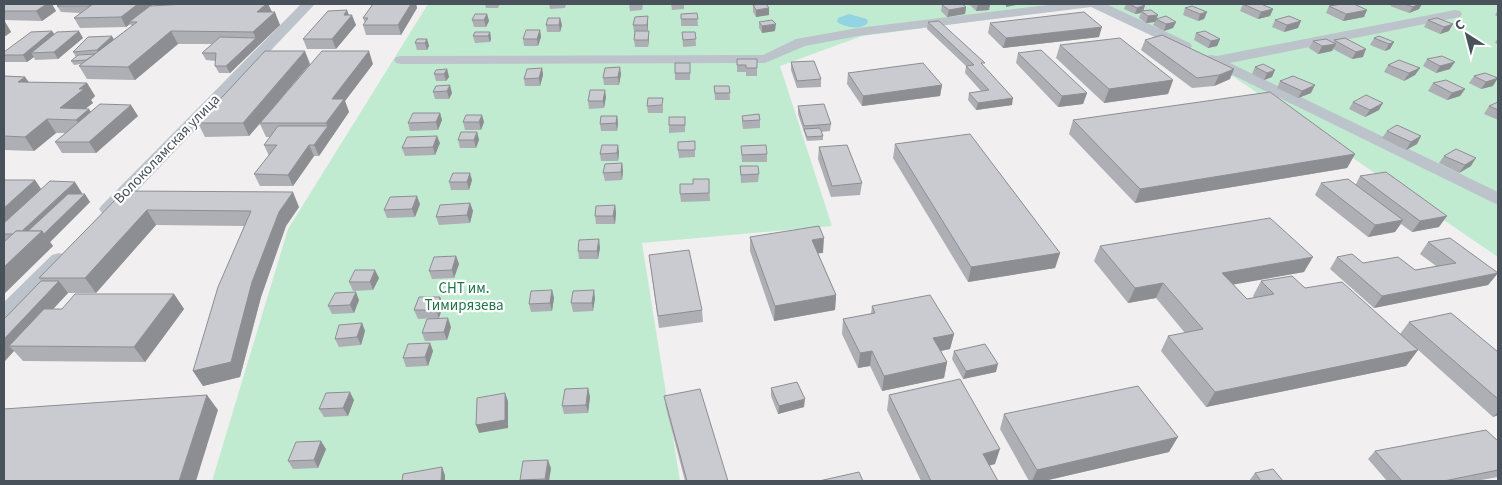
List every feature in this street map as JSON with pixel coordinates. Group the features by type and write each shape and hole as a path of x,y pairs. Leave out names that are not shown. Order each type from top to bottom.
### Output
{"street":[{"name":"Волоколамская улица","path":"95,223 308,4"},
{"path":"401,60 765,59 801,42 858,32 1087,4"},
{"path":"1096,4 1498,199"},
{"path":"1216,61 1455,14"},
{"path":"4,315 74,244"}],"green space":[{"name":"СНТ им. Тимирязева","path":"428,4 1498,4 1498,257 1234,77 1094,6 862,36 780,66 832,226 642,243 680,481 212,481 288,229"}],"water":[{"path":"849,14 867,19 868,23 861,27 853,27 837,22 838,18"}],"building":[{"path":"4,4 47,4 36,11 4,11"},
{"path":"61,4 93,4 89,6 57,6"},
{"path":"93,4 138,4 121,17 74,18"},
{"path":"266,4 257,12 275,12 253,32 171,31 128,67 79,66 137,22 129,22 150,6"},
{"path":"373,4 411,4 398,25 363,25 368,18 363,18"},
{"path":"766,4 769,8 756,10 753,5"},
{"path":"962,4 966,7 949,10 942,5"},
{"path":"1129,4 1142,4 1145,5 1137,8"},
{"path":"1243,4 1261,4 1273,9 1261,12"},
{"path":"1354,4 1367,10 1346,14 1329,6"},
{"path":"1405,4 1419,4 1413,7"},
{"path":"1192,6 1207,12 1200,14 1185,8"},
{"path":"347,10 344,15 352,15 332,39 303,39 328,11"},
{"path":"1151,10 1158,15 1148,16 1141,11"},
{"path":"1084,12 1102,27 1006,38 990,23"},
{"path":"697,13 698,19 681,19 681,14"},
{"path":"475,14 487,14 484,20 472,20"},
{"path":"648,16 647,25 633,25 635,17"},
{"path":"1166,16 1176,22 1166,24 1156,19"},
{"path":"1289,16 1301,21 1287,25 1275,20"},
{"path":"548,18 560,18 559,25 546,25"},
{"path":"1437,18 1453,24 1444,27 1428,20"},
{"path":"772,20 776,24 762,26 759,22"},
{"path":"939,21 985,63 981,63 1013,98 978,103 969,93 989,90 966,66 974,65 928,22"},
{"path":"526,30 540,30 537,39 523,39"},
{"path":"52,31 23,55 4,55 4,52 31,32"},
{"path":"79,31 54,52 31,53 57,32"},
{"path":"635,31 649,31 648,40 634,40"},
{"path":"1205,31 1220,39 1211,41 1196,33"},
{"path":"475,32 490,32 488,36 473,36"},
{"path":"682,32 695,32 696,39 683,40"},
{"path":"1162,35 1234,69 1219,75 1197,78 1145,40"},
{"path":"112,36 97,50 73,52 88,37"},
{"path":"1379,36 1394,42 1389,44 1374,38"},
{"path":"220,37 256,38 226,66 215,66 216,53 202,53"},
{"path":"1120,38 1173,80 1109,89 1060,45"},
{"path":"1345,38 1366,49 1356,52 1334,40"},
{"path":"417,39 427,39 425,43 415,43"},
{"path":"1326,39 1336,44 1322,46 1313,41"},
{"path":"1041,50 1087,93 1062,96 1018,53"},
{"path":"265,51 305,51 243,123 198,123"},
{"path":"322,51 369,51 332,99 344,99 326,123 260,123"},
{"path":"95,54 86,60 71,61 78,55"},
{"path":"1442,56 1455,62 1440,66 1427,59"},
{"path":"737,59 757,59 757,68 746,68 746,65 737,65"},
{"path":"1399,60 1420,68 1409,73 1388,65"},
{"path":"814,61 821,79 797,81 791,62"},
{"path":"675,63 690,63 690,73 675,73"},
{"path":"923,63 942,85 863,96 848,73"},
{"path":"1263,64 1275,70 1267,73 1255,67"},
{"path":"620,67 618,77 603,78 605,68"},
{"path":"542,68 539,78 524,79 527,69"},
{"path":"447,69 444,74 434,74 436,70"},
{"path":"1485,73 1498,78 1486,82 1474,76"},
{"path":"4,76 25,77 18,82 87,83 79,89 84,89 60,108 89,109 76,120 47,119 25,137 4,136"},
{"path":"1293,76 1315,85 1302,91 1280,81"},
{"path":"1446,80 1465,89 1452,93 1433,83"},
{"path":"450,85 447,91 433,92 436,86"},
{"path":"714,86 729,86 730,93 715,93"},
{"path":"590,90 605,90 603,101 588,101"},
{"path":"1270,92 1355,154 1140,189 1073,120"},
{"path":"1366,95 1383,103 1370,110 1353,102"},
{"path":"648,98 663,98 662,105 647,106"},
{"path":"1498,102 1498,110 1489,106"},
{"path":"100,104 131,105 89,142 55,142"},
{"path":"824,104 831,124 804,126 798,106"},
{"path":"413,113 440,113 436,122 408,123"},
{"path":"759,114 760,120 743,121 742,116"},
{"path":"466,115 482,115 479,122 463,122"},
{"path":"601,116 617,116 616,123 600,124"},
{"path":"669,117 685,117 685,125 669,125"},
{"path":"1397,125 1421,136 1411,142 1387,131"},
{"path":"278,126 328,126 314,145 309,145 288,175 254,174 277,145 264,145"},
{"path":"820,128 823,136 807,137 804,129"},
{"path":"461,132 477,132 474,140 458,140"},
{"path":"970,134 1060,253 971,267 895,144"},
{"path":"437,136 433,147 402,148 407,137"},
{"path":"695,141 695,150 678,150 678,142"},
{"path":"602,145 618,145 617,153 600,154"},
{"path":"766,145 767,154 742,155 741,146"},
{"path":"847,145 862,183 832,186 819,147"},
{"path":"1456,149 1476,158 1465,165 1444,156"},
{"path":"622,163 621,172 603,173 605,164"},
{"path":"740,166 758,166 759,174 741,175"},
{"path":"1386,172 1447,216 1420,221 1360,176"},
{"path":"453,173 470,173 467,182 449,182"},
{"path":"693,179 709,179 709,193 680,194 680,184 693,184"},
{"path":"1348,179 1403,220 1375,225 1321,183"},
{"path":"4,180 35,180 4,208"},
{"path":"50,181 75,182 22,231 4,234 4,223"},
{"path":"124,191 293,192 279,212 252,282 231,362 193,371 218,287 251,211 147,210 85,278 39,278"},
{"path":"68,194 85,194 44,234 42,231 28,231"},
{"path":"417,196 412,209 384,210 390,197"},
{"path":"470,203 467,215 436,217 440,205"},
{"path":"615,205 613,216 595,216 596,206"},
{"path":"1270,218 1313,257 1222,273 1247,299 1274,294 1261,281 1292,276 1305,288 1342,282 1418,350 1215,392 1168,336 1203,329 1163,283 1135,288 1100,246"},
{"path":"819,226 824,238 812,240 836,295 775,306 750,237"},
{"path":"16,231 42,231 4,267 4,242"},
{"path":"1450,238 1498,273 1382,296 1337,257 1352,254 1363,263 1398,257 1415,270 1456,263 1428,242"},
{"path":"599,239 597,251 578,251 579,240"},
{"path":"689,250 702,310 658,316 649,255"},
{"path":"456,256 452,270 429,271 434,257"},
{"path":"355,270 375,270 370,282 349,282"},
{"path":"41,281 59,281 4,339 4,319"},
{"path":"552,290 550,303 529,304 531,291"},
{"path":"594,290 592,303 571,303 573,291"},
{"path":"356,292 350,305 328,306 335,293"},
{"path":"75,294 174,294 134,347 9,346 44,309 62,309"},
{"path":"930,295 954,334 933,338 947,362 884,376 872,351 860,353 843,319 875,313 872,306"},
{"path":"419,297 440,297 436,310 414,310"},
{"path":"1451,313 1498,352 1498,399 1409,322"},
{"path":"448,318 444,332 422,333 427,319"},
{"path":"362,323 357,337 335,339 339,325"},
{"path":"430,343 425,357 403,358 408,344"},
{"path":"985,344 998,364 966,371 954,351"},
{"path":"960,379 1000,449 983,454 998,481 931,481 889,395"},
{"path":"797,382 805,399 779,406 771,388"},
{"path":"1138,386 1178,437 1037,470 1004,414"},
{"path":"588,388 586,405 562,406 565,389"},
{"path":"700,389 728,481 687,481 664,396"},
{"path":"350,392 343,408 319,409 326,393"},
{"path":"505,393 505,420 476,425 477,398"},
{"path":"207,395 179,481 4,481 4,409"},
{"path":"1486,430 1498,441 1498,470 1444,481 1402,481 1375,451"},
{"path":"321,441 314,460 288,461 296,442"},
{"path":"548,460 545,479 520,480 523,461"},
{"path":"442,467 441,481 402,481 403,474"},
{"path":"1273,469 1283,481 1261,481 1255,473"},
{"path":"859,472 863,481 819,481"}]}
